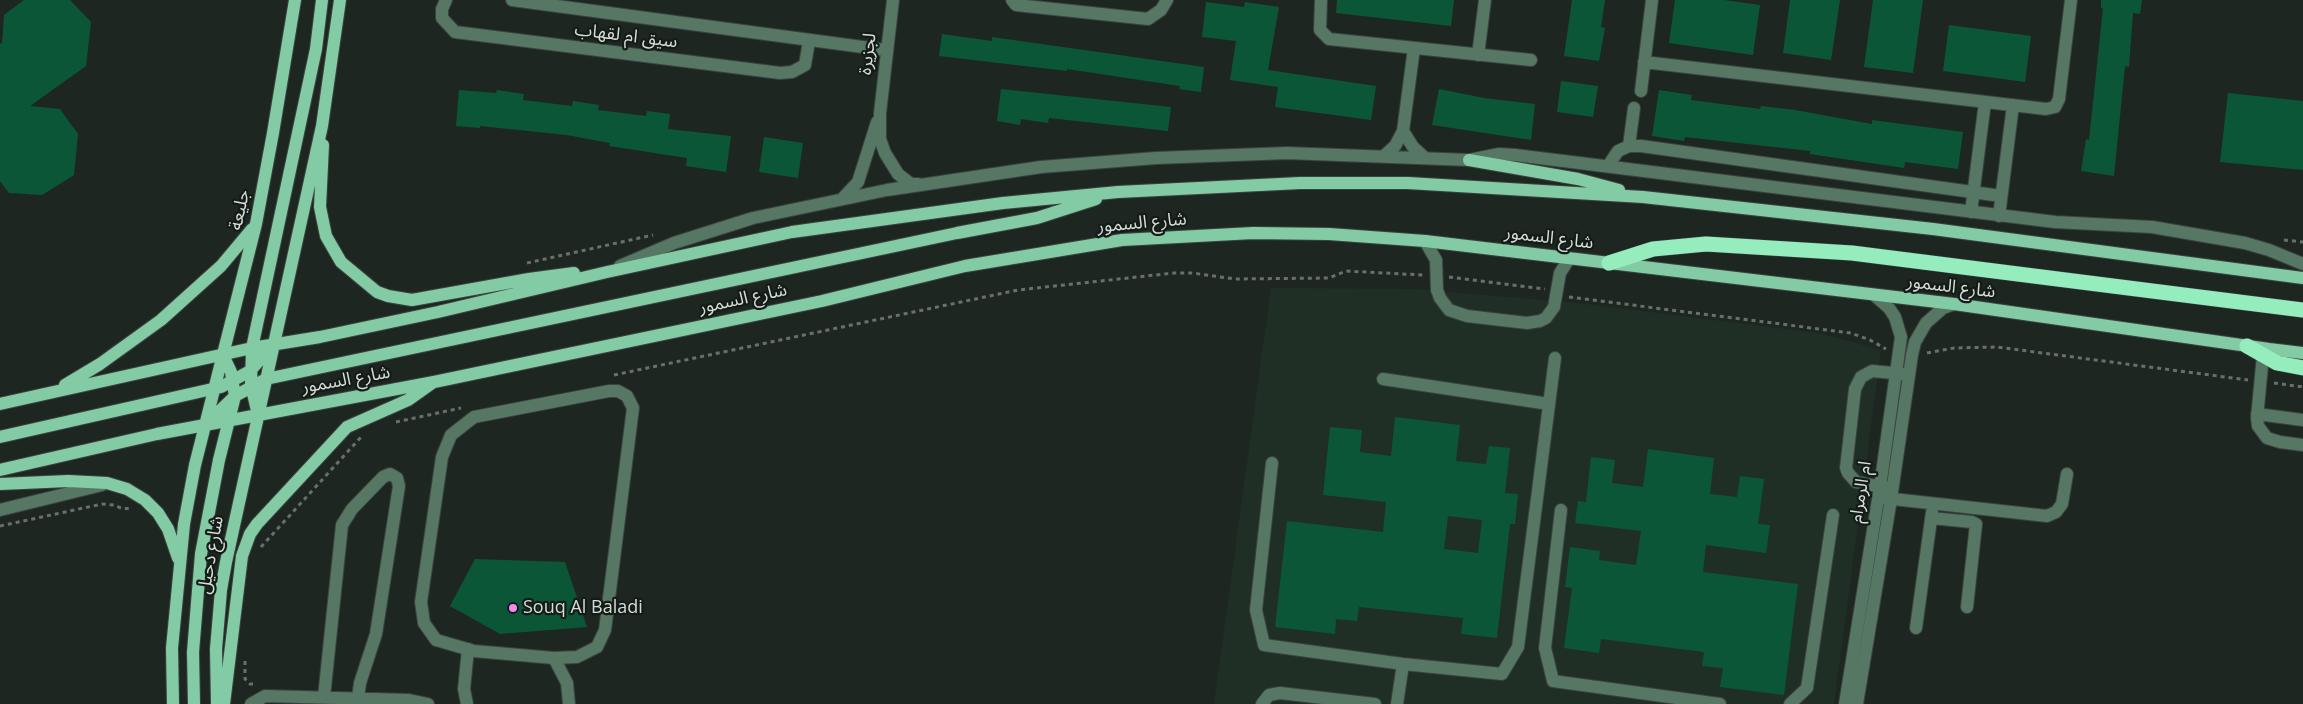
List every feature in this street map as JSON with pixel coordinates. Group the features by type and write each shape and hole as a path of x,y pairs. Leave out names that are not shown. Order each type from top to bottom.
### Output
{"highway":[{"path":"1609,263 1653,249 1706,244 1852,253 2303,310"},
{"path":"2247,346 2276,363 2303,368"}],"main road":[{"name":"جليعة","path":"206,424 256,224 295,0"},
{"path":"258,415 250,386 252,348 316,49 322,0"},
{"path":"258,415 322,126 340,0"},
{"path":"322,126 323,156 320,207 326,236 341,262 377,292 400,299 412,300 554,275 606,272"},
{"path":"1469,160 1578,179 1643,197"},
{"name":"شارع السمور","path":"0,404 252,348 320,337 792,232 1003,203 1118,192 1300,183 1398,183 1643,197 1933,229 2303,278"},
{"path":"206,424 235,396 250,386 266,379 937,237 1037,218 1118,192"},
{"path":"52,392 100,364 161,320 221,266 256,224"},
{"name":"شارع السمور","path":"0,470 206,424 434,382 822,301 965,266 1122,240 1253,233 1329,234 1425,241 1954,304 2247,346 2303,352"},
{"path":"0,437 215,389 234,382 250,371 274,344"},
{"path":"194,704 193,652 201,554 217,469 235,396 234,382 223,355"},
{"path":"224,704 242,556 245,544 256,524 347,427 408,400 434,382"},
{"name":"شارع دحيل","path":"217,704 216,649 221,590 258,415"},
{"name":"شارع دحيل","path":"173,704 172,648 179,562 189,495 206,424"},
{"path":"0,484 68,481 107,483 127,489 152,506 164,520 179,562"}],"street":[{"name":"سيق ام لقهاب","path":"446,0 442,9 442,18 455,32 780,73 792,72 805,65 809,41"},
{"name":"سيق ام لقهاب","path":"512,0 885,50"},
{"name":"لجزيرة","path":"893,0 885,50 880,139 898,174 911,184 925,185"},
{"path":"1012,0 1016,5 1148,19 1161,10 1166,0"},
{"path":"1322,0 1320,30 1329,39 1531,60"},
{"path":"1478,55 1485,0"},
{"path":"1641,91 1652,0"},
{"path":"1644,62 2046,109 2055,107 2059,99 2072,0"},
{"path":"1384,156 1395,146 1403,131 1414,48"},
{"path":"1971,212 1985,102"},
{"path":"1999,216 2013,105"},
{"path":"1629,146 1634,108"},
{"name":"لجزيرة","path":"842,199 858,182 880,113"},
{"path":"1403,131 1413,147 1425,158"},
{"path":"1608,166 1618,151 1629,146 1648,147 2001,196"},
{"name":"شارع السمور","path":"606,272 674,243 753,218 842,199 1041,167 1156,158 1287,153 1469,160 1499,154 1608,166 1999,216 2055,222 2152,227 2245,243 2269,250 2303,264"},
{"path":"1425,241 1434,253 1438,276 1437,290 1440,298 1449,310 1461,316 1527,323 1546,318 1554,307 1560,273 1569,258"},
{"name":"ام الرمرام","path":"1857,704 1902,374 1899,326 1890,308 1874,295"},
{"name":"ام الرمرام","path":"1902,374 1912,355 1920,332 1934,315 1954,304"},
{"path":"2263,356 2257,414 2258,426 2267,438 2303,445"},
{"path":"1272,463 1256,610 1264,645 1403,664 1502,674 1518,647 1555,358"},
{"path":"1902,374 1878,370 1866,374 1857,383 1846,468 1848,474 1856,482 1885,493 1933,504 2047,516 2056,512 2062,504 2067,474"},
{"path":"1383,379 1549,404"},
{"path":"618,391 628,396 633,408 605,630 597,647 577,657 554,658 468,650 436,640 424,623 421,602 442,457 451,435 474,417 618,391"},
{"path":"2257,414 2303,420"},
{"path":"324,697 342,525 352,509 383,477 390,474 397,478 399,486 376,634 360,683 358,698"},
{"path":"0,510 107,483"},
{"name":"ام الرمرام","path":"1845,704 1885,493"},
{"path":"1916,628 1933,504"},
{"path":"1561,510 1545,648 1553,682 1648,699 1720,704"},
{"path":"1790,704 1807,688 1833,515"},
{"path":"1931,518 1972,522 1978,527 1967,607"},
{"path":"466,704 464,688 468,650"},
{"path":"554,658 567,683 569,704"},
{"path":"1397,704 1403,664"},
{"path":"1262,704 1269,695 1280,693 1376,704"},
{"path":"251,704 264,696 416,700 428,704"},
{"path":"1857,704 1862,704"}],"path":[{"path":"604,378 1018,290 1174,273 1192,273 1235,279 1329,278 1346,270 1438,276 1556,290"},
{"path":"387,424 462,408"},
{"path":"257,554 267,539 367,432"},
{"path":"0,526 102,504 127,509 132,507 139,496"},
{"path":"246,652 245,679 250,684 273,686 276,690 276,696"}],"shaded area":[{"path":"1271,288 1410,289 1578,303 1818,333 1881,350 1834,704 1214,704"}],"building":[{"path":"24,0 70,0 91,22 86,66 30,106 60,109 78,134 74,175 42,195 9,193 0,181 0,43 2,44 4,15"},
{"path":"1337,0 1454,0 1451,26 1336,13"},
{"path":"1572,0 1605,0 1601,27 1605,28 1599,61 1564,56"},
{"path":"1675,0 1724,0 1760,5 1753,55 1669,43"},
{"path":"1790,0 1840,0 1831,60 1783,53"},
{"path":"1873,0 1923,0 1913,73 1864,67"},
{"path":"2101,0 2142,0 2140,14 2133,13 2129,67 2125,66 2114,176 2081,171 2086,139 2089,140 2103,8 2101,8"},
{"path":"1206,2 1244,7 1245,2 1279,7 1268,70 1376,86 1371,120 1275,107 1278,87 1230,80 1236,41 1202,37"},
{"path":"1949,25 2031,36 2025,82 1943,71"},
{"path":"942,34 992,41 992,37 1204,67 1201,92 1179,89 1180,86 1067,69 1067,71 939,56"},
{"path":"1561,81 1598,86 1593,117 1557,112"},
{"path":"1001,89 1171,107 1168,131 1049,118 1048,123 1021,119 1020,125 997,121"},
{"path":"1439,89 1484,98 1535,104 1531,140 1432,125"},
{"path":"459,90 496,93 497,90 524,94 523,100 572,106 573,101 599,105 598,110 646,116 647,111 670,114 668,129 731,136 726,172 686,166 687,158 609,146 610,143 567,135 480,126 480,128 456,126"},
{"path":"1659,90 1692,95 1691,100 1760,109 1761,106 1795,110 1872,124 1872,120 1963,132 1958,169 1905,162 1904,168 1810,154 1810,151 1685,137 1684,141 1652,136"},
{"path":"2228,93 2303,101 2303,170 2220,162"},
{"path":"764,137 803,143 798,178 759,172"},
{"path":"1395,417 1460,425 1456,461 1486,464 1489,446 1510,448 1505,493 1518,494 1515,524 1510,524 1497,638 1461,634 1463,618 1359,607 1357,621 1336,619 1335,634 1275,627 1287,521 1383,532 1386,502 1323,495 1330,427 1362,430 1360,452 1391,456","holes":["1448,516 1482,520 1478,553 1444,549"]},
{"path":"1648,449 1714,458 1710,494 1737,497 1740,476 1764,479 1758,524 1770,525 1766,553 1706,545 1703,572 1798,584 1784,695 1720,687 1723,668 1702,666 1704,652 1601,639 1599,653 1564,648 1572,588 1565,587 1570,547 1600,551 1599,560 1636,565 1641,531 1575,523 1578,501 1586,502 1591,457 1615,460 1612,483 1643,487"},
{"path":"475,559 565,562 587,627 500,634 450,606"}],"place":[{"name":"Souq Al Baladi","path":"513,608"}]}
